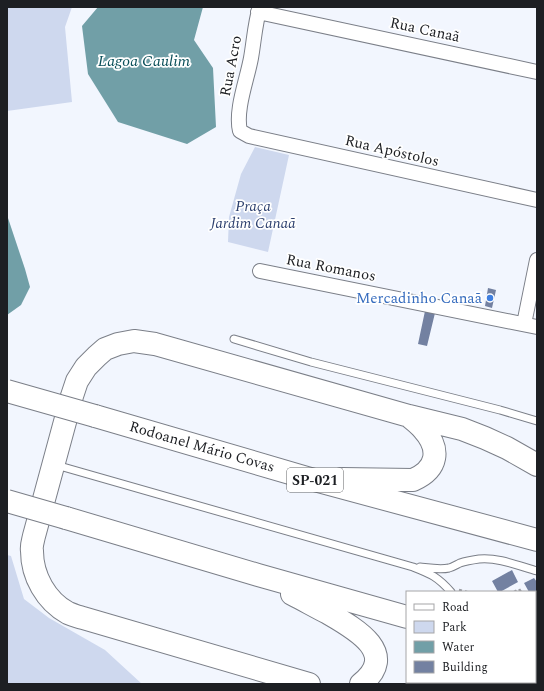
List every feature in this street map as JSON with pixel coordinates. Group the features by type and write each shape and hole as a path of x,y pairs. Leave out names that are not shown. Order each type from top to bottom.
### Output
{"highway":[{"path":"310,684 83,618 68,612 54,602 43,589 38,581 33,567 31,550 72,396 77,381 86,367 105,349 118,344 134,341 154,344 409,416 462,429 507,448 537,465"},
{"name":"Rodoanel Mário Covas","path":"7,391 307,478 537,540"},
{"path":"307,478 413,480 421,476 429,470 434,461 435,452 431,440 423,429 409,416"},
{"path":"7,501 406,617"},
{"path":"258,575 343,621 358,631 369,641 374,648 376,656 375,666 371,674 361,684"}],"street":[{"name":"Rua Canaã","path":"259,10 537,72"},
{"name":"Rua Acro","path":"240,131 238,123 241,102 259,10"},
{"name":"Rua Apóstolos","path":"240,131 249,136 537,200"},
{"path":"530,325 537,260"},
{"name":"Rua Romanos","path":"260,271 530,325"}],"lane":[{"path":"234,339 311,362 500,410 537,421"},
{"path":"53,464 413,567 436,577 450,591"},
{"path":"413,567 439,569 448,568 470,560 489,559 537,571"},
{"path":"443,583 443,574 448,568"}],"green space":[{"path":"7,7 72,7 65,27 72,102 7,111"},
{"name":"Praça Jardim Canaã","path":"255,147 289,155 268,252 228,242 229,217 241,174"},
{"path":"7,555 11,556 24,599 49,618 105,650 142,684 7,684"}],"water":[{"name":"Lagoa Caulim","path":"98,7 203,7 194,40 213,68 216,127 187,144 118,122 88,74 82,26"},
{"path":"7,215 30,287 21,305 7,315"}],"building":[{"name":"Mercadinho Canaã","path":"488,288 496,290 492,308 485,306"},
{"path":"425,311 435,313 427,346 418,344"},
{"path":"512,570 518,582 502,591 497,591 492,581"},
{"path":"534,578 537,582 537,602 536,591 528,591 524,583"}],"place":[{"name":"Mercadinho Canaã","path":"490,298"}]}
